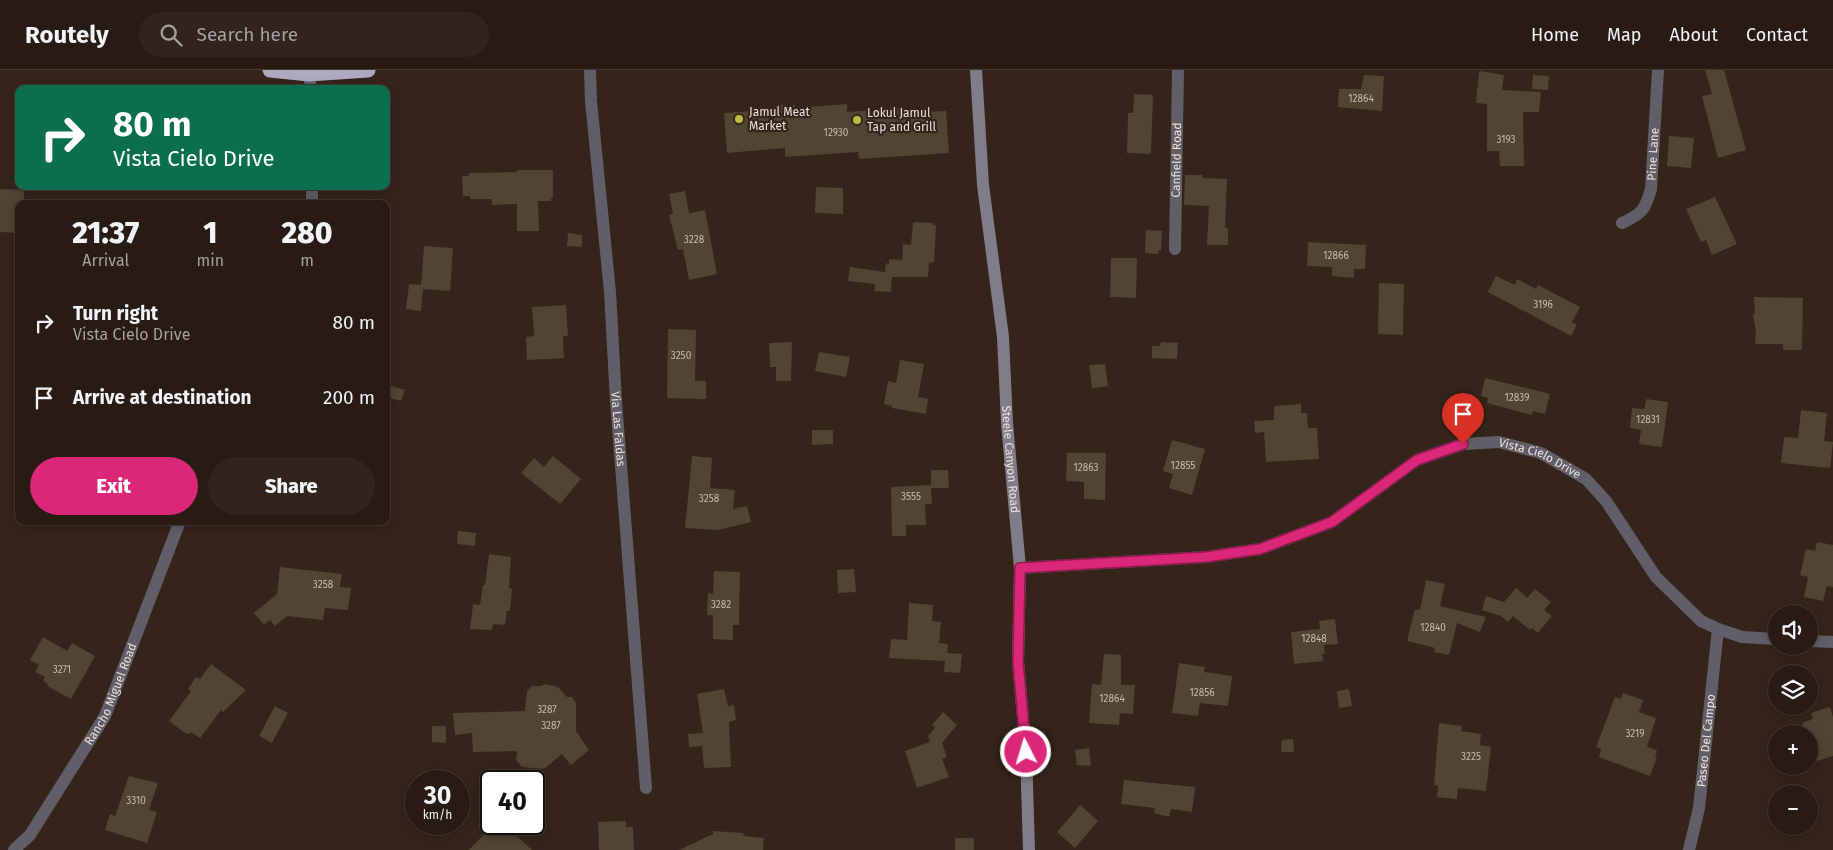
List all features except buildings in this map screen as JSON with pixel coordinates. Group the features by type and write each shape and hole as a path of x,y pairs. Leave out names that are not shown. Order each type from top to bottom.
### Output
{"highway":[{"path":"270,70 310,81 368,70"}],"street":[{"name":"Via Las Faldas","path":"590,70 591,101 610,292 616,401 646,788"},
{"name":"Steele Canyon Road","path":"976,70 983,185 1003,337 1007,424 1020,568 1018,662 1026,752 1028,850"},
{"name":"Canfield Road","path":"1175,249 1178,70"},
{"name":"Pine Lane","path":"1622,223 1638,216 1646,207 1650,189 1658,70"},
{"name":"Vista Cielo Drive","path":"1020,568 1206,557 1260,549 1332,522 1417,460 1463,444 1499,442 1541,452 1586,479 1606,501 1656,577 1700,621 1742,637 1768,639"},
{"name":"Rancho Miguel Road","path":"14,850 30,835 105,716 178,525"},
{"name":"Paseo Del Campo","path":"1689,850 1699,808 1718,629"},
{"path":"1818,641 1833,642"}],"place":[{"name":"Jamul Meat Market","path":"739,119"},
{"name":"Lokul Jamul Tap and Grill","path":"857,120"}],"route":[{"path":"1026,752 1018,662 1020,568 1206,557 1260,549 1332,522 1417,460 1463,444"}]}
